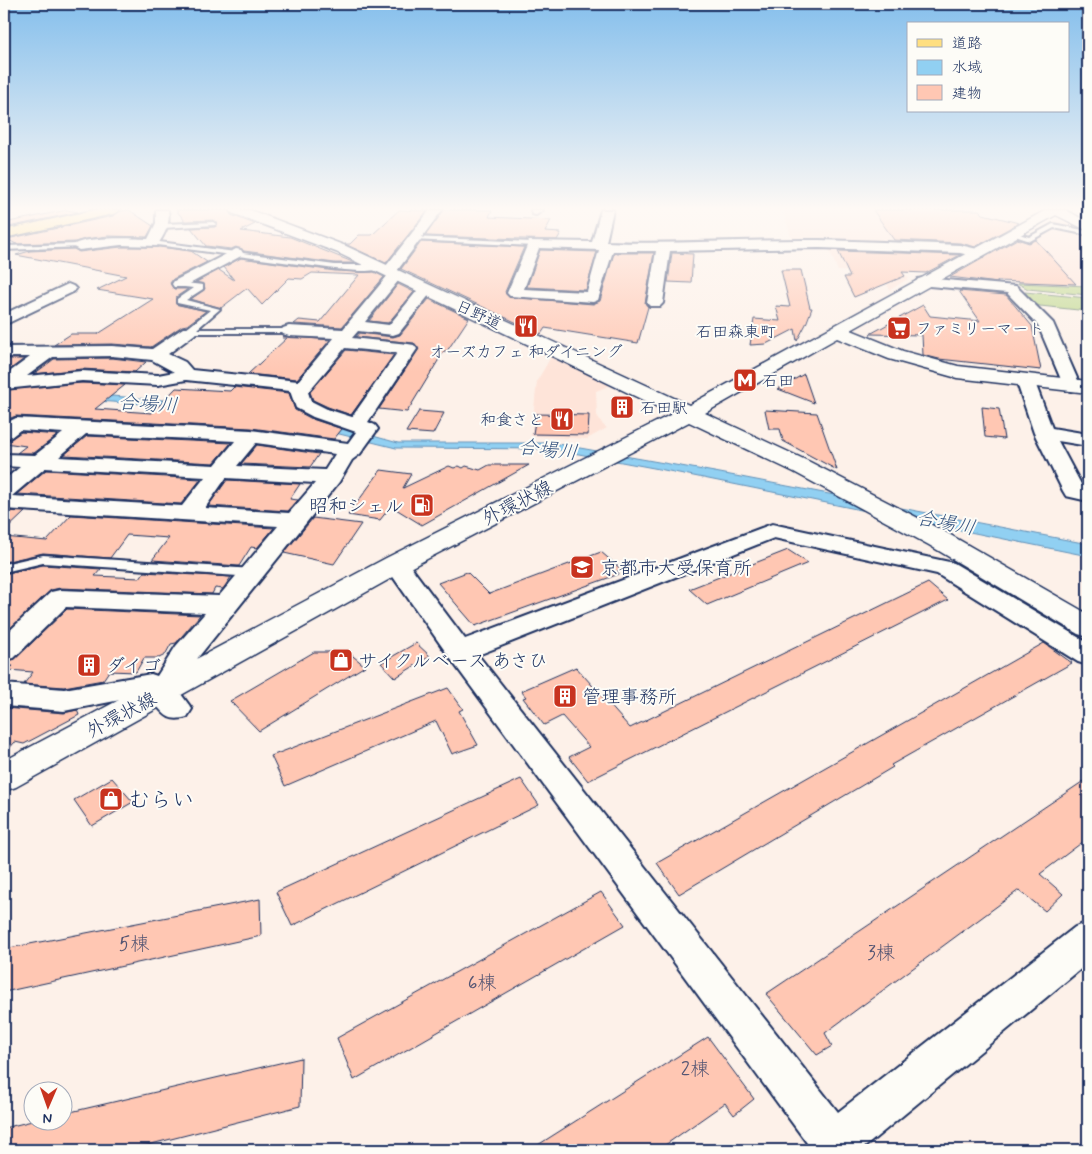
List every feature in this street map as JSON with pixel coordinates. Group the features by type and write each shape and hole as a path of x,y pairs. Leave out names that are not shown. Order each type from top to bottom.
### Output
{"street":[{"path":"179,284 216,264"},
{"name":"日野道","path":"372,264 690,413 849,491 938,539 1088,627"},
{"path":"358,438 303,404 299,392 347,334 393,264"},
{"path":"526,264 515,293 593,297 599,264"},
{"path":"655,303 661,264"},
{"name":"外環状線","path":"4,777 170,700 396,564 690,413 957,264"},
{"path":"923,282 1011,289 1044,323 1080,386"},
{"path":"4,320 68,289"},
{"path":"289,331 347,334 393,330 426,289"},
{"path":"144,378 144,374 189,331"},
{"path":"837,331 896,355 957,372 1080,386"},
{"path":"4,695 64,700 151,684 170,700 186,653 331,477 358,438 408,349 347,334"},
{"path":"4,352 112,351 162,358 180,366 186,375"},
{"path":"48,352 5,384 82,376 158,380 186,375 303,387"},
{"path":"1025,380 1044,433 1074,492 1088,494"},
{"path":"4,433 16,424 251,436 358,438"},
{"path":"4,491 81,428"},
{"path":"1044,433 1088,440"},
{"path":"189,514 220,472 251,436"},
{"path":"4,460 331,477"},
{"path":"4,502 296,520"},
{"path":"460,651 772,531 945,568 1088,655"},
{"path":"396,564 831,1147 1088,940"},
{"path":"4,651 60,598 226,605"}],"lane":[{"path":"319,264 388,271"},
{"path":"179,284 200,287 180,301 216,309 189,331"},
{"path":"189,331 289,331"},
{"path":"4,568 43,559 253,573"}],"shaded area":[{"path":"835,264 899,264 903,272 909,278 890,290 881,273 838,271"},
{"path":"994,264 1088,264 1088,285 1008,282"},
{"path":"551,357 611,385 596,391 597,415 607,428 587,439 531,436 537,381"}],"green space":[{"path":"1017,283 1088,286 1088,295 1028,289"},
{"path":"1025,292 1088,298 1088,311 1040,306 1035,304"}],"water":[{"name":"合場川","path":"99,395 277,409 398,443 552,443 720,473 1088,544 1088,556 552,449 396,448 319,429 191,407 80,400 41,402 4,409 4,403 38,397"}],"building":[{"path":"62,264 203,264 173,279 170,283 174,289 188,289 176,297 176,304 206,311 151,347 112,344 54,345 71,334 98,334 153,299 97,290 126,276"},
{"path":"230,264 283,264 335,271 374,272 384,277 342,327 294,324 299,320 320,322 359,275 312,273 302,279 289,278 262,305 247,288 221,308 191,299 205,289 204,284 196,282 219,270 234,280 224,267"},
{"path":"405,264 517,264 505,292 509,297 593,304 600,301 611,264 652,264 645,303 648,307 638,343 545,328 541,334 401,269"},
{"path":"535,264 594,264 586,290 527,287"},
{"path":"671,264 692,264 691,283 668,282"},
{"path":"844,264 943,264 926,273 902,272 905,276 854,297 844,277 850,277"},
{"path":"973,264 1058,264 1076,284 997,281 998,283 950,277"},
{"path":"781,270 801,270 810,308 812,308 806,324 797,341 795,329 766,344 750,345 754,319 780,321 776,306 790,307"},
{"path":"398,284 414,292 388,323 369,321"},
{"path":"959,291 1006,295 1032,326 1041,370 939,359 923,355 922,335 870,334 923,305 930,316 980,321"},
{"path":"429,299 469,318 447,351 444,351 407,412 379,409 419,349 414,343 356,337 359,333 393,337 400,335"},
{"path":"284,336 330,340 297,379 248,374 287,338 282,338"},
{"path":"346,350 394,355 351,415 313,400 310,392"},
{"path":"112,358 146,362 135,372 82,369 34,374 54,359"},
{"path":"8,359 24,359 4,374 4,361"},
{"path":"804,374 814,403 778,389"},
{"path":"82,383 125,385 95,409 152,413 176,388 230,391 234,387 289,393 295,410 312,419 342,429 334,439 251,428 16,416 5,420 4,390"},
{"path":"982,407 999,409 1004,439 985,437"},
{"path":"765,410 817,413 837,470 783,441 780,429 769,429"},
{"path":"419,411 444,413 433,434 406,432"},
{"name":"和食さと","path":"536,414 589,415 588,435 533,434"},
{"path":"21,432 58,435 34,453 17,453 26,446 5,443"},
{"path":"87,436 231,443 214,463 64,455"},
{"path":"257,445 319,454 310,467 241,464"},
{"path":"489,465 529,465 422,525 391,506 380,520 348,515 381,470 411,474 403,488 449,466 463,468 466,466 480,470"},
{"path":"46,470 201,479 181,504 17,494"},
{"path":"227,480 300,484 290,499 298,500 288,511 208,506"},
{"path":"4,511 25,512 4,532"},
{"path":"71,515 274,528 257,548 251,547 239,566 152,560 169,538 127,535 110,558 43,553 4,562 4,537 47,541"},
{"path":"313,518 361,524 334,564 284,553"},
{"path":"788,550 808,563 707,605 689,589"},
{"path":"601,552 621,569 617,571 619,574 475,626 438,583 467,572 489,594"},
{"path":"43,565 101,569 95,576 140,578 144,572 231,577 223,589 215,588 212,594 60,588 51,590 4,634 4,574"},
{"path":"928,583 948,600 588,781 569,757 589,747 562,716 544,725 523,698 526,697 521,691 576,667 630,728"},
{"path":"67,609 200,615 176,643 171,644 165,655 159,658 144,658 136,672 109,671 103,680 64,687 24,684 33,672 9,670 13,666 4,665 7,661 15,659"},
{"path":"416,643 430,656 395,678 381,663"},
{"path":"1044,643 1072,663 891,765 893,767 679,894 657,863"},
{"path":"314,652 348,652 365,666 259,731 230,701"},
{"path":"448,688 463,709 459,711 478,745 452,754 436,721 285,786 271,756"},
{"path":"4,708 64,713 77,710 79,715 24,744 15,742 4,754"},
{"path":"112,778 133,802 92,826 74,800"},
{"path":"1088,778 1088,838 1040,874 1063,894 1045,911 1019,890 825,1033 832,1046 817,1055 766,994"},
{"path":"521,779 539,805 292,926 276,892"},
{"path":"601,892 625,925 354,1080 337,1038"},
{"path":"260,899 261,936 4,992 4,949"},
{"path":"708,1037 754,1099 734,1115 725,1103 658,1150 530,1150"},
{"path":"301,1058 300,1106 128,1150 4,1150 4,1128 22,1124 22,1132 72,1132 72,1112"}],"place":[{"name":"オーズカフェ 和ダイニング","path":"526,326"},
{"name":"ファミリーマート","path":"899,328"},
{"name":"石田","path":"745,380"},
{"name":"石田駅","path":"622,407"},
{"name":"和食さと","path":"562,419"},
{"name":"昭和シェル","path":"422,505"},
{"name":"京都市大受保育所","path":"582,567"},
{"name":"サイクルベース あさひ","path":"341,660"},
{"name":"ダイゴ","path":"89,665"},
{"name":"管理事務所","path":"565,696"},
{"name":"むらい","path":"111,799"}],"district":[{"name":"石田森東町","path":"736,331"}]}
